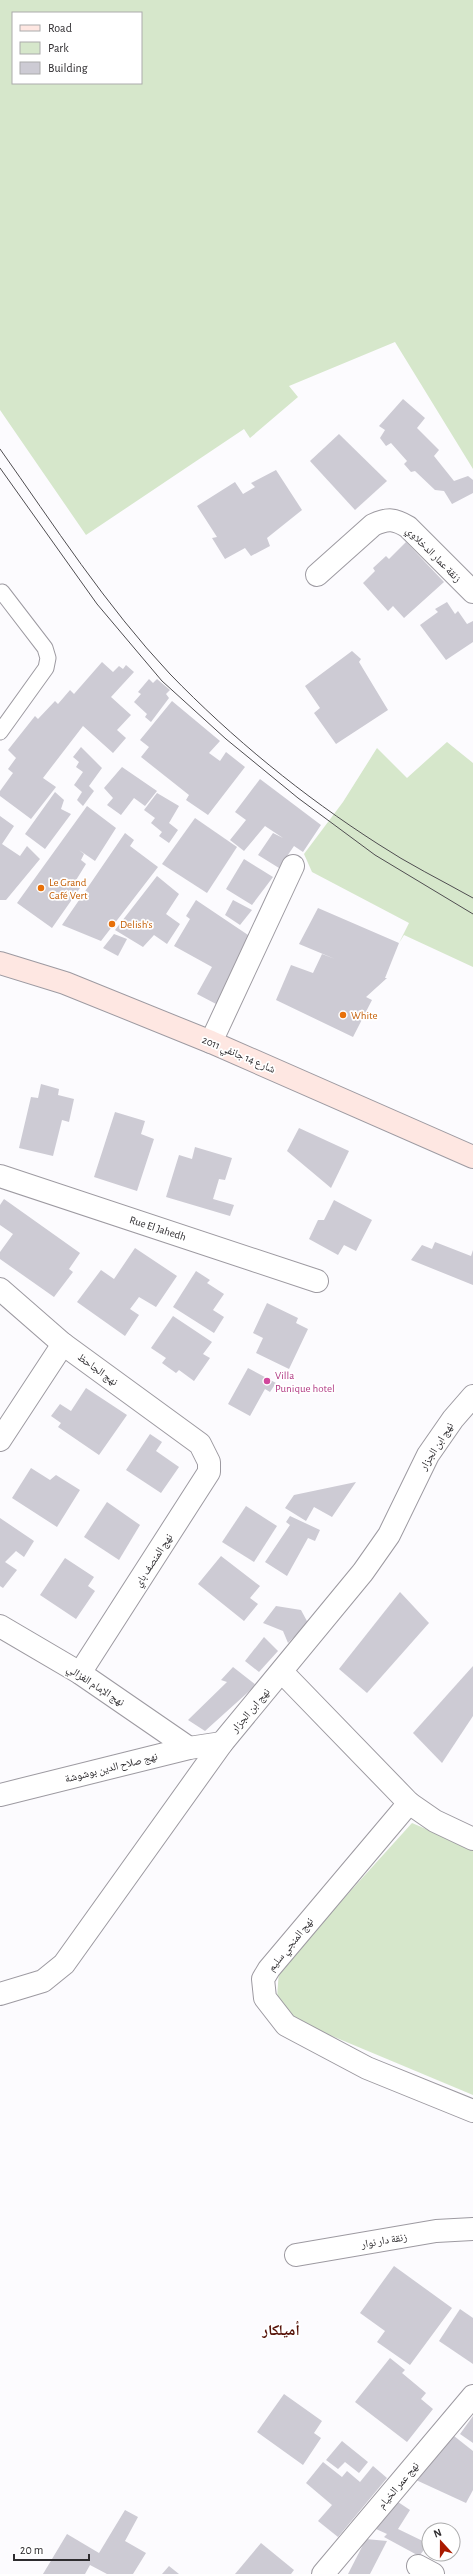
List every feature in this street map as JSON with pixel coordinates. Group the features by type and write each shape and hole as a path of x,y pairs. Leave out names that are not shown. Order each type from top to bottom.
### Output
{"main road":[{"name":"شارع 14 جانفي 2011","path":"0,962 65,983 212,1042 473,1157"}],"street":[{"name":"زنقة عمار الدخلاوي","path":"317,576 373,525 384,519 396,519 408,527 473,592"},
{"path":"212,1042 293,866"},
{"name":"Rue El Jahedh","path":"0,1176 317,1281"},
{"name":"نهج الجاحظ","path":"0,1289 64,1344 200,1444"},
{"path":"0,1440 64,1344"},
{"name":"نهج ابن الجزار","path":"0,1994 43,1981 64,1964 222,1743 363,1572 389,1535 428,1455 453,1419 473,1396"},
{"name":"نهج المنصف باي","path":"80,1673 209,1472 210,1462 200,1444"},
{"name":"نهج الإمام الغزالي","path":"0,1626 80,1673 189,1748"},
{"path":"282,1672 409,1803 435,1821 473,1839"},
{"name":"نهج صلاح الدين بوشوشة","path":"0,1795 189,1748 222,1743"},
{"name":"نهج المنجي سليم","path":"409,1803 269,1969 263,1979 265,1998 286,2025 367,2068 473,2111"},
{"name":"زنقة دار نوار","path":"296,2255 436,2231 473,2229"},
{"name":"نهج عمر الخيام","path":"323,2574 473,2396"}],"lane":[{"path":"0,732 46,668 48,658 45,648 2,592"}],"green space":[{"path":"0,0 473,0 473,469 395,342 289,386 298,397 250,438 244,429 86,535 0,410"},
{"path":"447,742 473,763 473,967 404,935 399,943 409,923 312,872 304,854 343,802 377,748 407,778"},
{"path":"412,1823 473,1849 473,2095 289,2018 277,1998 279,1970"}],"building":[{"path":"403,399 425,418 417,428 439,450 434,456 454,481 468,476 473,480 473,493 452,504 444,491 435,490 415,471 411,472 404,464 407,461 391,443 386,446 380,438 385,430 379,426"},
{"path":"339,434 387,481 355,510 310,461"},
{"path":"276,470 302,510 267,538 270,546 251,556 245,548 225,559 212,538 217,537 197,506 235,482 243,494 255,487 251,483"},
{"path":"406,542 444,582 404,618 393,606 388,611 363,583 375,571 373,568 386,556 389,559"},
{"path":"447,602 455,614 458,611 467,624 473,621 473,642 446,660 420,625 438,612 435,609"},
{"path":"352,651 361,659 359,662 388,710 336,744 314,713 320,708 305,686"},
{"path":"102,662 113,672 119,666 123,669 126,665 134,672 111,697 131,715 117,730 126,738 113,753 83,726 43,778 56,787 31,819 0,796 0,791 13,773 8,769 16,758 8,750 35,716 38,719 55,701 58,704 70,690 74,694"},
{"path":"149,679 153,683 157,679 170,690 166,694 169,698 151,722 145,717 147,714 134,702 141,694 138,692"},
{"path":"172,701 220,741 209,753 220,761 226,752 245,767 208,815 186,800 189,795 141,757 149,747 140,740"},
{"path":"81,747 102,768 89,786 94,791 83,806 77,800 82,792 74,785 83,772 76,767 79,762 73,757"},
{"path":"122,767 157,791 145,806 134,798 121,815 107,805 113,798 104,788"},
{"path":"260,779 321,825 303,852 294,846 279,868 258,855 273,833 283,838 265,826 244,851 230,840 246,820 235,812"},
{"path":"55,792 64,800 61,809 71,814 45,849 25,834"},
{"path":"157,793 179,806 169,823 178,830 169,843 159,836 162,832 151,823 155,818 144,810"},
{"path":"87,806 116,828 95,861 79,850 84,854 81,860 86,864 73,885 80,888 52,928 17,903"},
{"path":"0,816 14,826 2,844 20,856 27,846 40,859 6,900 0,900"},
{"path":"195,818 237,847 207,893 162,864"},
{"path":"125,833 134,840 130,846 158,867 101,941 62,925"},
{"path":"244,859 273,877 252,905 226,889"},
{"path":"157,876 179,894 166,914 180,924 167,944 154,935 143,947 115,930"},
{"path":"196,900 251,937 218,1005 197,994 212,967 174,946 190,919 186,916"},
{"path":"233,900 252,910 240,925 225,915"},
{"path":"318,908 399,943 385,978 387,978 366,997 372,1000 353,1037 276,1000 291,965 313,973 322,954 335,959 299,944"},
{"path":"114,934 127,939 118,956 103,948"},
{"path":"41,1084 59,1089 58,1095 74,1099 69,1122 62,1120 53,1156 19,1148 31,1097 38,1098"},
{"path":"115,1112 145,1121 141,1134 154,1139 137,1191 94,1177"},
{"path":"299,1128 349,1151 331,1188 287,1151"},
{"path":"195,1147 232,1158 225,1180 219,1179 213,1199 234,1205 230,1216 166,1197 179,1155 192,1159"},
{"path":"4,1199 80,1253 69,1269 73,1272 54,1297 0,1259 0,1252 13,1234 0,1225 0,1205"},
{"path":"334,1200 372,1220 356,1251 344,1245 338,1255 309,1239 318,1220 324,1220"},
{"path":"435,1242 471,1256 473,1250 473,1285 411,1260 422,1245 432,1249"},
{"path":"135,1248 177,1276 156,1307 139,1297 130,1309 139,1315 125,1336 77,1302 101,1270 114,1279"},
{"path":"196,1271 210,1280 207,1283 224,1294 213,1310 224,1317 214,1333 173,1307"},
{"path":"267,1303 298,1318 296,1323 308,1329 289,1369 256,1353 263,1338 253,1333"},
{"path":"173,1316 212,1342 203,1354 210,1358 194,1381 179,1370 176,1373 162,1363 166,1358 151,1348"},
{"path":"248,1368 276,1383 270,1392 265,1389 250,1416 228,1404"},
{"path":"86,1388 127,1415 99,1455 58,1427 61,1423 51,1416 60,1404 71,1411"},
{"path":"150,1434 162,1442 156,1451 179,1467 161,1493 126,1470"},
{"path":"31,1468 50,1480 56,1475 80,1490 57,1527 12,1498"},
{"path":"356,1482 332,1517 314,1507 306,1521 285,1508 294,1495"},
{"path":"107,1502 140,1525 119,1560 84,1537"},
{"path":"246,1506 277,1526 254,1562 222,1542"},
{"path":"290,1516 320,1530 315,1541 308,1538 287,1576 265,1562 290,1525 286,1522"},
{"path":"0,1518 34,1541 24,1557 16,1551 5,1562 17,1570 3,1588 0,1586"},
{"path":"221,1556 260,1586 250,1598 258,1604 244,1621 198,1584"},
{"path":"65,1558 94,1577 88,1586 95,1591 76,1619 40,1595"},
{"path":"400,1592 429,1623 367,1693 339,1669"},
{"path":"276,1606 301,1610 308,1623 288,1643 283,1631 263,1623"},
{"path":"264,1637 278,1651 259,1672 245,1661"},
{"path":"473,1666 473,1716 442,1763 413,1733"},
{"path":"233,1667 256,1685 205,1731 188,1720 227,1682 221,1680"},
{"path":"394,2266 452,2308 410,2365 377,2342 385,2331 360,2313"},
{"path":"460,2309 473,2318 473,2364 439,2341"},
{"path":"390,2358 405,2370 402,2373 426,2393 421,2399 433,2409 407,2442 355,2402"},
{"path":"284,2394 322,2421 314,2433 321,2438 303,2465 257,2432"},
{"path":"473,2416 473,2443 460,2434"},
{"path":"454,2436 473,2451 473,2490 466,2503 416,2480"},
{"path":"342,2441 368,2462 359,2473 345,2462 338,2469 326,2460"},
{"path":"323,2462 342,2477 347,2471 360,2482 373,2466 387,2478 338,2537 318,2521 332,2505 306,2483"},
{"path":"398,2502 410,2510 398,2529 421,2540 421,2554 419,2556 384,2537 387,2534 376,2529"},
{"path":"125,2510 138,2517 125,2541 146,2553 133,2574 107,2574 90,2565 85,2574 43,2574 67,2534 99,2553"},
{"path":"366,2539 387,2541 370,2574 348,2574"},
{"path":"261,2543 294,2570 291,2574 235,2574"},
{"path":"169,2566 179,2574 162,2574"}],"tram line":[{"path":"0,449 81,564 124,621 170,674 218,721 269,765 350,826 389,851 473,898"},
{"path":"0,468 97,604 162,681 226,739 298,798 375,855 473,914"}],"place":[{"name":"Le Grand Café Vert","path":"41,888"},
{"name":"Delish’s","path":"112,924"},
{"name":"White","path":"343,1015"},
{"name":"Villa Punique hotel","path":"267,1381"}],"district":[{"name":"أميلكار","path":"281,2330"}]}
